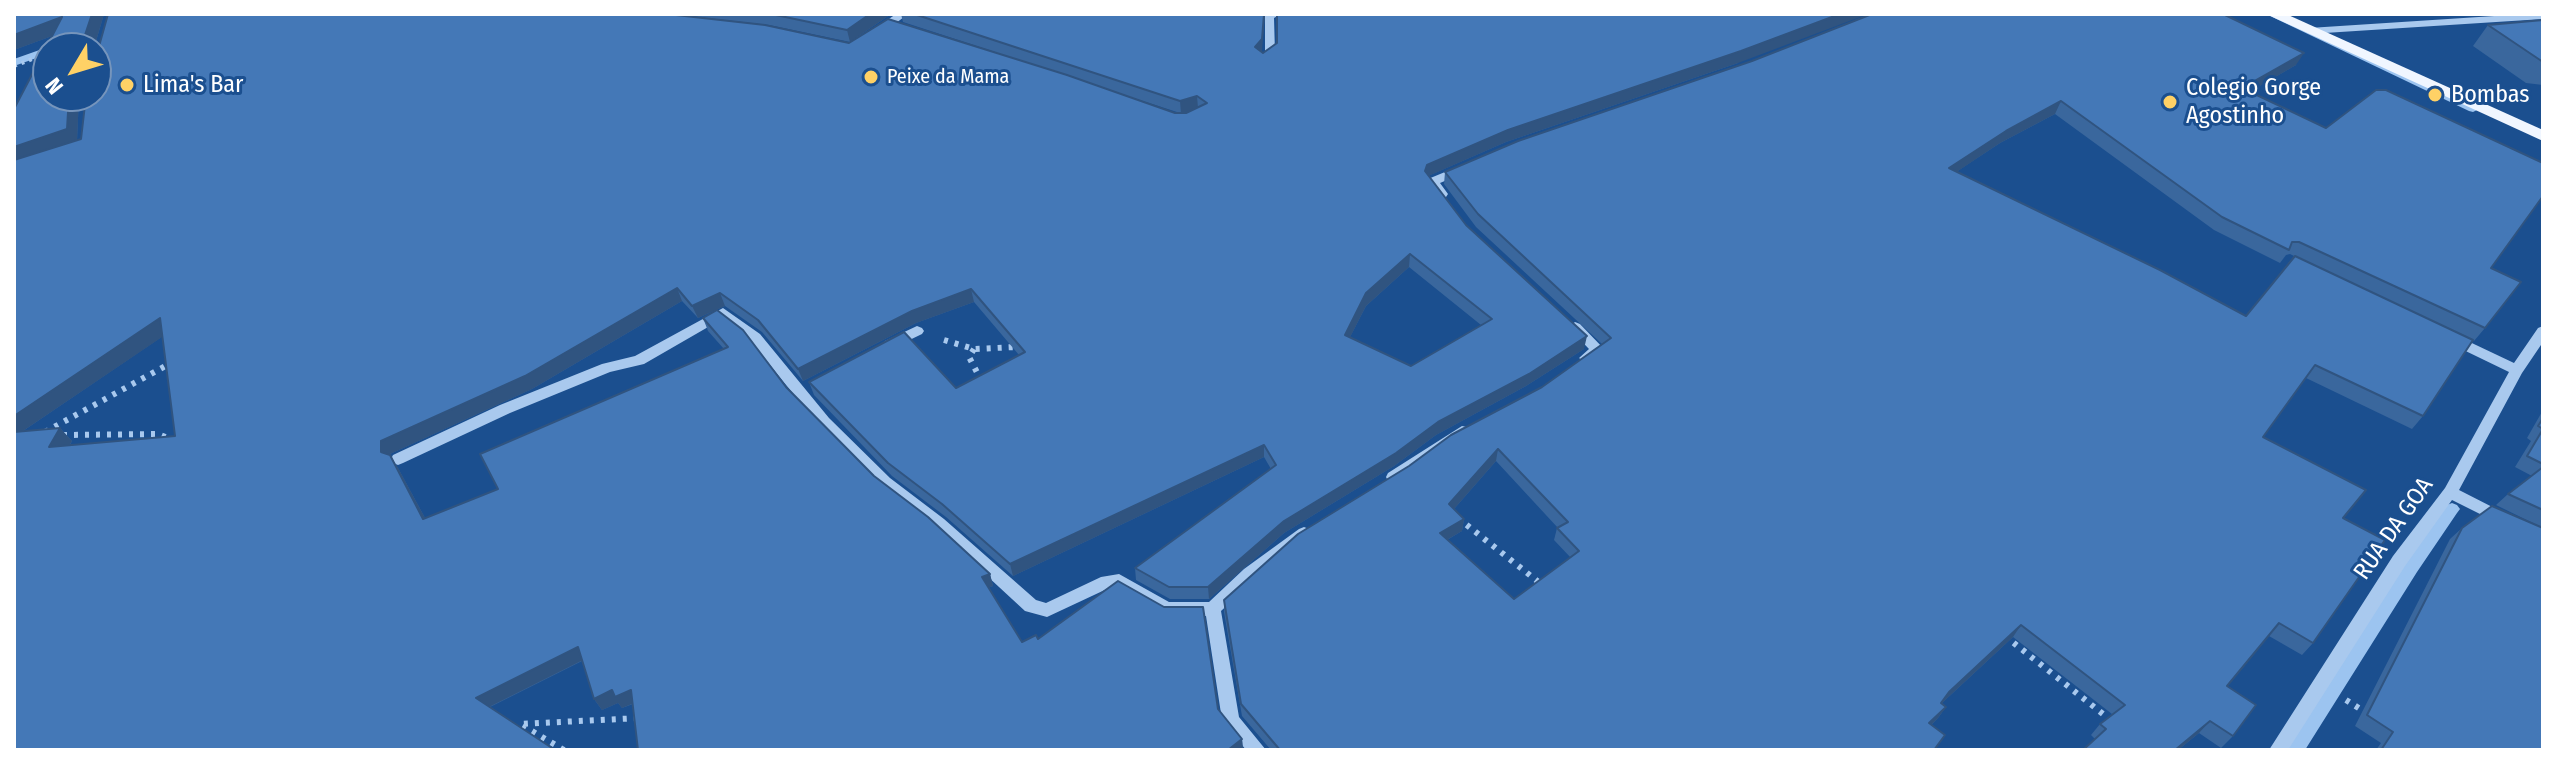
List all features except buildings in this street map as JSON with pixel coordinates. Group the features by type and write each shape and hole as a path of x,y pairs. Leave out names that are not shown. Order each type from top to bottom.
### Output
{"main road":[{"path":"2274,14 2543,136"}],"street":[{"path":"865,41 903,14"},
{"path":"1263,59 1270,53 1272,15"},
{"path":"2309,31 2543,16"},
{"path":"889,24 901,27"},
{"path":"1451,207 1432,182 1471,165"},
{"path":"398,459 505,409 607,368 639,360 723,313 755,337 885,482 939,523 1031,606 1047,610 1107,582 1119,581 1167,609 1213,609 1291,540 1316,526"},
{"path":"1565,318 1598,350 1572,367"},
{"path":"2431,329 2517,370"},
{"path":"873,353 917,331"},
{"name":"RUA DA GOA","path":"2278,750 2399,561 2450,492 2517,370 2543,331"},
{"path":"1379,486 1472,426"},
{"path":"2450,492 2515,525"},
{"path":"1213,609 1231,720 1257,750"}],"path":[{"path":"917,331 974,349 1020,347"},
{"path":"974,349 970,362 990,392"},
{"path":"171,363 39,435 158,434 172,440"},
{"path":"1450,511 1542,584 1531,592"},
{"path":"2033,640 2002,638 2123,731"},
{"path":"2321,685 2375,718"},
{"path":"564,750 520,724 647,717"}],"waterway":[{"path":"2271,14 2473,109"},
{"path":"14,63 32,56"},
{"path":"2295,750 2411,567 2452,509"}],"place":[{"name":"Peixe da Mama","path":"871,77"},
{"name":"Lima's Bar","path":"127,85"},
{"name":"Bombas","path":"2435,95"},
{"name":"Colegio Gorge Agostinho","path":"2170,102"}]}
